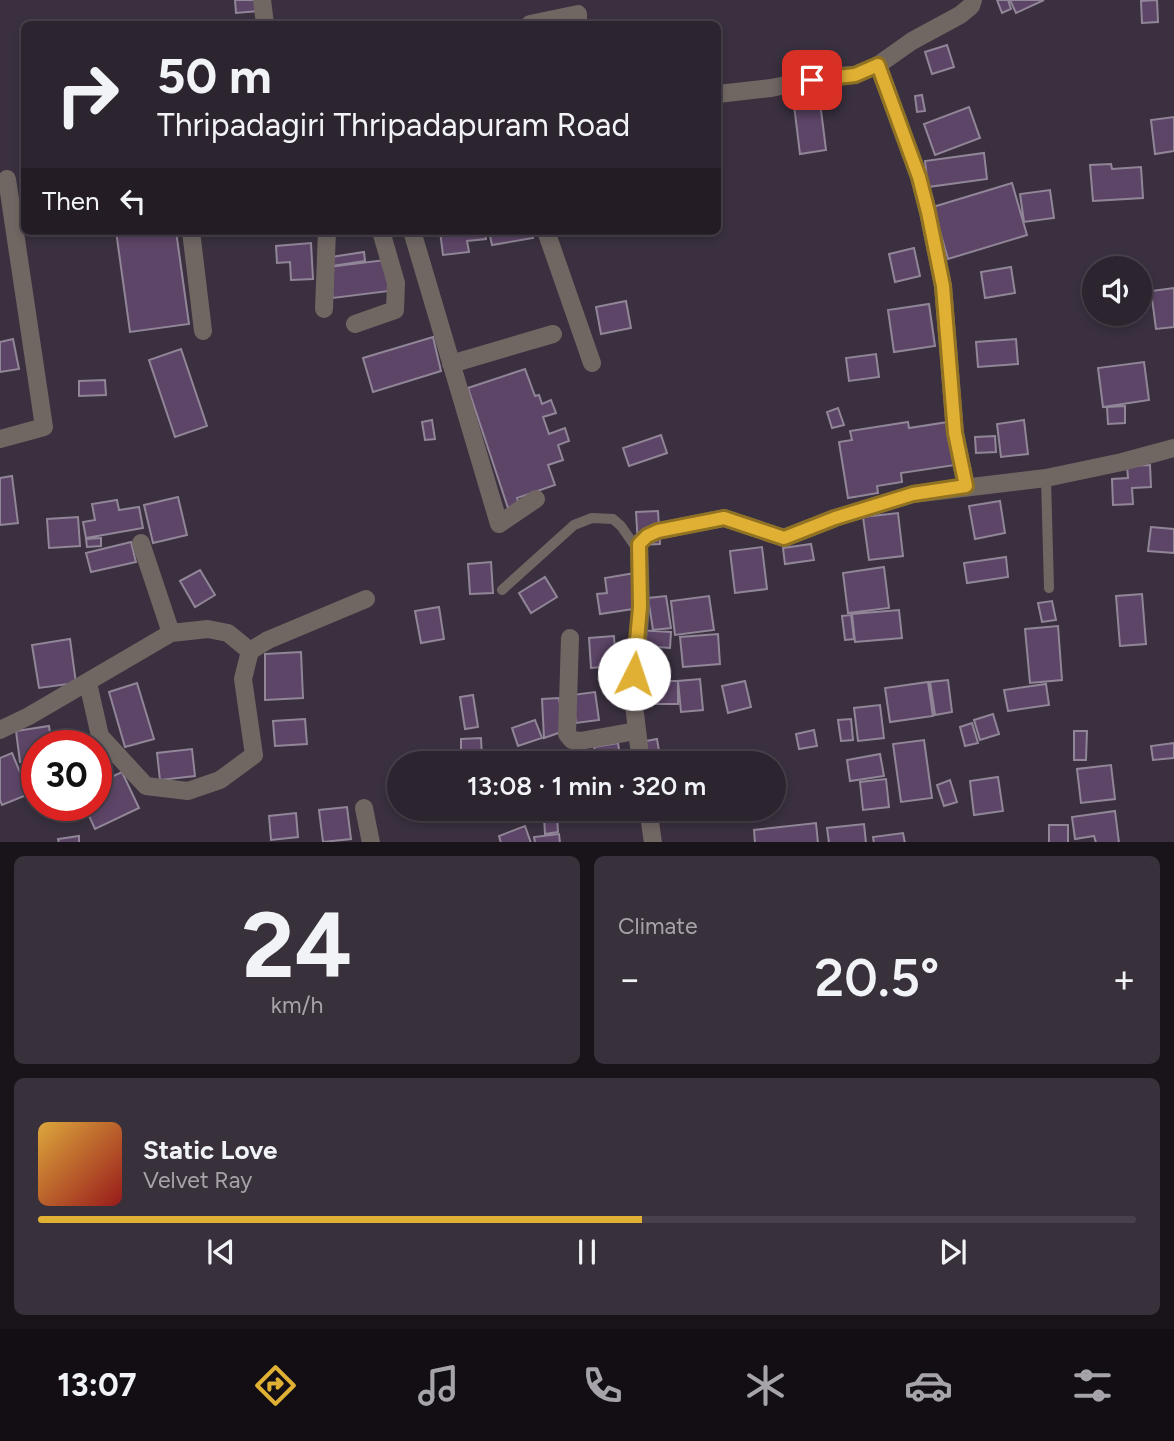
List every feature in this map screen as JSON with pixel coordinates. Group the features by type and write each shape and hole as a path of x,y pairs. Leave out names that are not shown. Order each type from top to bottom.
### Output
{"street":[{"path":"262,0 265,21"},
{"path":"721,94 771,88 830,76 855,75 878,65 912,41 960,15 973,0"},
{"path":"544,21 578,14 578,21"},
{"path":"878,65 919,177 943,286 955,433 966,486"},
{"path":"0,439 44,427 10,179"},
{"path":"191,235 203,331"},
{"path":"324,309 327,235"},
{"path":"355,324 395,310 396,283 382,235"},
{"path":"413,235 499,524 536,499"},
{"path":"548,235 592,363"},
{"path":"451,364 553,334"},
{"path":"639,751 633,697 640,607 639,544 647,536 658,531 724,518 784,538 835,518 913,494 1046,478 1174,448"},
{"path":"141,543 171,633"},
{"path":"88,683 100,736 146,786 188,791 220,780 254,755 243,679 250,651 268,640 366,599"},
{"path":"0,730 88,683 171,633 208,629 228,633 250,651"},
{"path":"570,638 567,734 572,740 580,741 636,731"},
{"path":"364,808 371,842"},
{"path":"650,821 653,842"}],"lane":[{"path":"1046,478 1049,588"},
{"path":"502,590 575,525 592,518 613,519 639,552"}],"building":[{"path":"235,0 258,0 258,11 236,13"},
{"path":"997,0 1008,0 1011,9 1002,13"},
{"path":"1010,0 1044,0 1016,13"},
{"path":"1157,0 1158,22 1142,23 1141,1"},
{"path":"947,45 954,67 932,74 925,52"},
{"path":"922,95 925,111 917,112 915,96"},
{"path":"820,102 826,150 800,154 794,105"},
{"path":"969,107 980,138 935,155 924,124"},
{"path":"1174,117 1174,151 1155,154 1151,120"},
{"path":"984,153 987,179 928,187 925,161"},
{"path":"1111,164 1112,169 1141,167 1143,198 1093,201 1090,165"},
{"path":"1012,183 1027,235 948,259 933,207"},
{"path":"1050,190 1054,218 1024,222 1020,194"},
{"path":"117,235 177,235 189,324 130,332"},
{"path":"440,235 486,235 486,239 467,241 469,252 443,255"},
{"path":"490,235 533,235 533,238 492,245"},
{"path":"311,243 313,279 291,280 290,262 277,263 276,246"},
{"path":"914,248 920,276 895,282 889,254"},
{"path":"364,252 365,261 332,266 331,257"},
{"path":"385,260 389,291 333,298 328,267"},
{"path":"1011,267 1015,293 985,298 981,272"},
{"path":"1174,288 1174,327 1156,329 1152,291"},
{"path":"626,301 631,328 601,334 596,307"},
{"path":"929,304 935,346 894,352 888,310"},
{"path":"433,337 441,371 373,392 363,358"},
{"path":"13,339 19,369 0,372 0,342"},
{"path":"1016,339 1018,364 978,367 976,342"},
{"path":"181,349 207,426 175,437 149,360"},
{"path":"876,354 879,377 849,381 846,358"},
{"path":"1144,362 1149,400 1103,407 1098,368"},
{"path":"525,369 535,396 539,395 542,404 551,400 556,413 543,417 549,434 565,428 569,441 558,445 563,460 548,465 555,485 517,498 519,504 508,508 468,388"},
{"path":"105,380 106,395 79,396 79,381"},
{"path":"1125,406 1125,423 1108,424 1107,407"},
{"path":"838,408 844,425 832,428 827,412"},
{"path":"432,420 435,439 425,440 422,422"},
{"path":"1024,420 1028,454 1001,457 997,424"},
{"path":"908,422 909,428 948,422 955,465 901,473 902,482 877,486 878,493 848,498 839,442 852,440 850,431"},
{"path":"661,435 667,453 629,466 623,448"},
{"path":"995,436 996,452 976,453 975,437"},
{"path":"1150,465 1151,487 1132,488 1133,504 1113,505 1112,479 1128,478 1127,466"},
{"path":"12,476 18,523 0,525 0,478"},
{"path":"178,497 187,535 153,543 144,505"},
{"path":"117,500 119,510 139,507 143,528 86,538 83,522 95,520 92,504"},
{"path":"1000,501 1005,533 975,539 969,506"},
{"path":"658,511 660,544 638,545 636,512"},
{"path":"898,513 903,556 869,560 863,517"},
{"path":"78,517 80,546 49,548 47,519"},
{"path":"1151,527 1174,529 1174,553 1148,551"},
{"path":"101,538 101,546 87,547 86,539"},
{"path":"131,542 136,562 91,572 86,553"},
{"path":"811,544 814,560 785,564 783,548"},
{"path":"762,547 767,589 735,593 730,551"},
{"path":"1006,557 1008,577 967,583 964,563"},
{"path":"491,562 493,593 470,594 468,564"},
{"path":"884,567 889,608 848,613 843,573"},
{"path":"200,570 215,595 195,607 180,581"},
{"path":"635,573 640,608 600,614 597,594 607,593 605,578"},
{"path":"545,577 557,597 531,613 519,593"},
{"path":"1142,594 1146,644 1120,646 1116,596"},
{"path":"666,596 671,628 653,630 648,598"},
{"path":"709,596 714,630 675,635 671,601"},
{"path":"1052,601 1056,620 1042,622 1038,603"},
{"path":"439,607 444,639 421,643 415,611"},
{"path":"899,610 902,638 855,642 852,614"},
{"path":"851,615 854,639 845,640 842,616"},
{"path":"1058,626 1062,680 1030,683 1025,629"},
{"path":"636,630 671,632 670,648 643,646"},
{"path":"718,634 720,664 683,667 680,637"},
{"path":"614,636 616,666 591,668 589,638"},
{"path":"70,639 76,683 39,688 32,645"},
{"path":"301,652 303,698 265,700 265,654"},
{"path":"700,679 703,710 681,712 678,681"},
{"path":"948,680 952,712 935,715 930,682"},
{"path":"653,681 678,681 678,704 653,704"},
{"path":"745,681 751,707 728,713 722,686"},
{"path":"928,682 933,716 890,722 885,688"},
{"path":"137,683 154,739 125,747 109,692"},
{"path":"1046,684 1049,705 1008,711 1004,690"},
{"path":"595,692 599,720 576,723 572,695"},
{"path":"473,695 478,727 465,729 460,697"},
{"path":"559,698 564,731 544,738 542,699"},
{"path":"880,705 884,738 858,741 854,708"},
{"path":"993,714 999,734 980,740 974,720"},
{"path":"305,719 307,744 275,746 273,721"},
{"path":"851,719 853,740 841,741 838,720"},
{"path":"535,720 542,738 518,746 512,728"},
{"path":"972,723 978,743 965,746 960,727"},
{"path":"49,726 50,730 23,730"},
{"path":"21,730 21,762 20,762 16,731"},
{"path":"814,730 817,746 799,749 796,734"},
{"path":"1074,731 1087,731 1086,760 1074,760"},
{"path":"481,738 482,751 461,751 461,739"},
{"path":"657,739 659,751 636,751 635,743"},
{"path":"924,740 932,798 901,802 893,744"},
{"path":"618,743 619,751 595,751 594,747"},
{"path":"1174,743 1174,758 1153,760 1151,746"},
{"path":"192,749 195,776 160,780 157,753"},
{"path":"12,753 21,775 21,797 2,805 0,800 0,758"},
{"path":"880,754 884,776 850,781 847,760"},
{"path":"1111,765 1115,799 1081,803 1077,769"},
{"path":"122,772 139,808 112,821 112,777"},
{"path":"998,777 1003,811 974,815 970,781"},
{"path":"886,779 889,807 863,810 860,782"},
{"path":"950,780 957,802 944,806 937,785"},
{"path":"347,807 351,839 323,842 319,810"},
{"path":"1115,811 1119,842 1096,842 1094,836 1075,839 1072,817"},
{"path":"296,813 298,837 271,840 269,816"},
{"path":"91,821 112,821 95,829"},
{"path":"544,821 557,821 558,832 545,834"},
{"path":"816,823 818,842 755,842 754,830"},
{"path":"864,824 866,842 829,842 827,828"},
{"path":"1049,825 1068,825 1068,842 1049,842"},
{"path":"525,826 531,842 501,842 499,836"},
{"path":"903,833 905,842 874,842 873,837"},
{"path":"559,834 560,842 535,842 534,837"},
{"path":"79,836 79,842 59,842 58,839"}],"route":[{"path":"634,674 641,585 639,544 647,536 658,531 724,518 784,538 835,518 913,494 966,486 955,433 943,286 919,177 898,117 878,65 855,75 812,80"}]}
